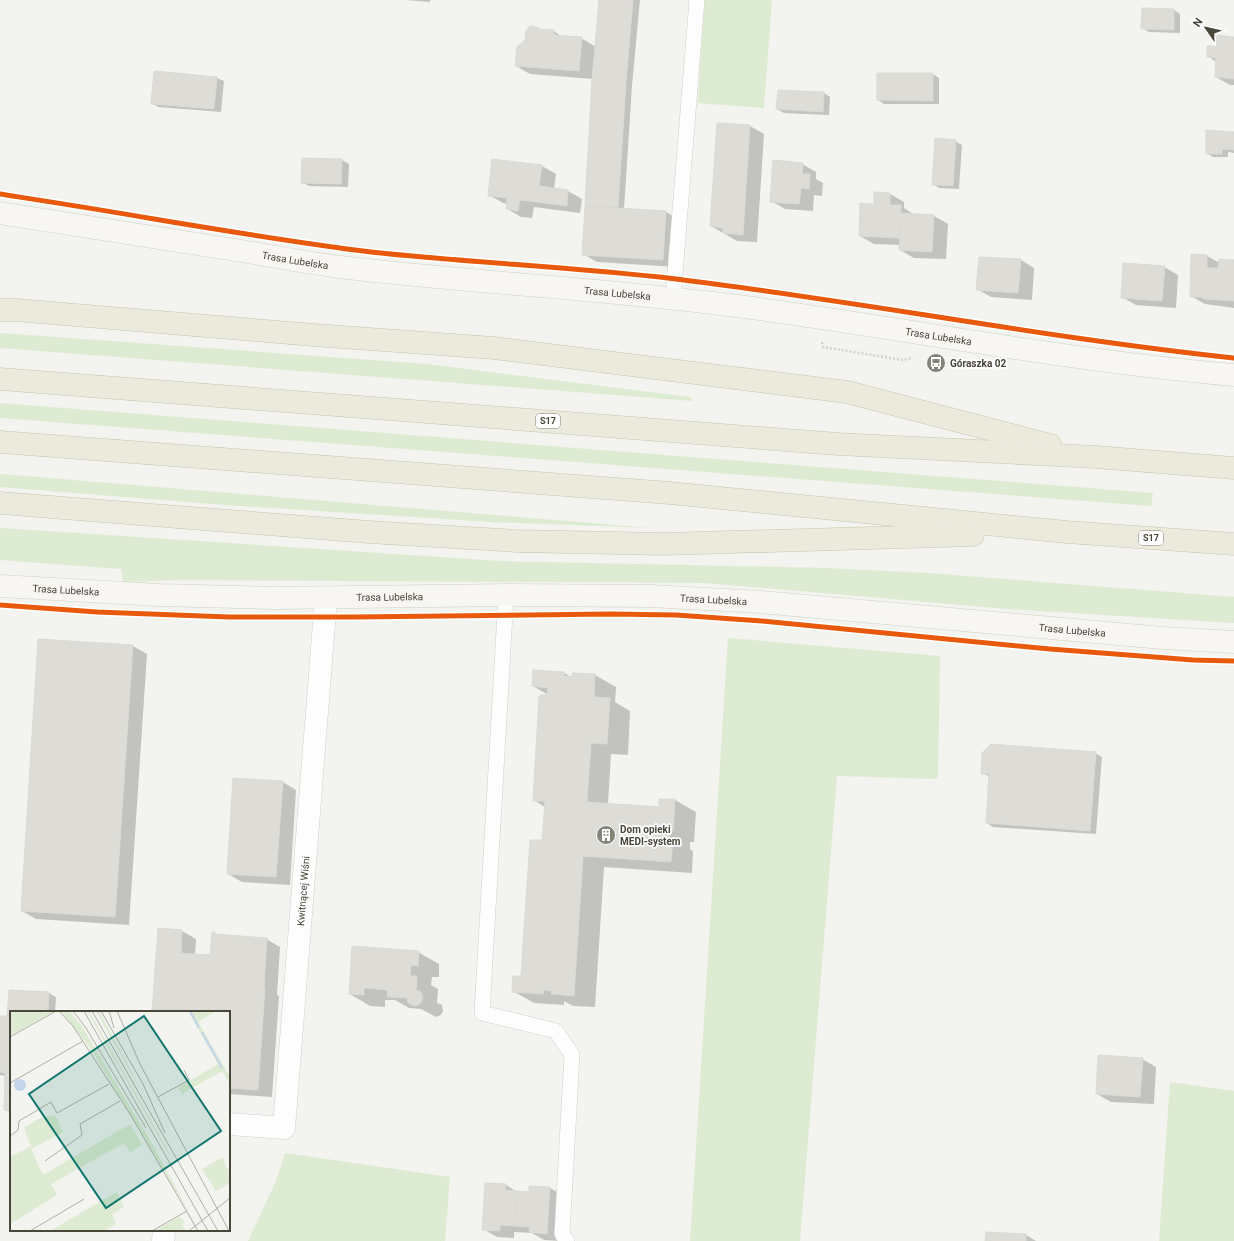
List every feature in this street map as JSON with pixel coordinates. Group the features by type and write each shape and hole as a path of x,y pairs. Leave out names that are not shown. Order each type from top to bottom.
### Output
{"highway":[{"path":"5,308 314,335 494,348 847,392 1096,457"},
{"name":"S17","path":"0,379 838,444 1096,457 1234,468"},
{"name":"S17","path":"0,442 670,493 1067,532 1234,544"},
{"path":"0,503 369,532 518,541 665,544 1067,532"}],"street":[{"name":"Trasa Lubelska","path":"0,212 335,266 416,276 554,286 673,298 805,315 1181,371 1234,376"},
{"name":"Trasa Lubelska","path":"0,586 167,595 277,598 652,596 760,602 1163,638 1234,642"},
{"name":"Kwitnącej Wiśni","path":"230,1124 284,1128 326,598"},
{"path":"163,1241 164,1231"}],"lane":[{"path":"673,298 697,0"},
{"path":"506,596 482,1013 556,1031 572,1055 562,1234 567,1241"}],"green space":[{"path":"704,0 772,0 764,108 698,103"},
{"path":"0,333 427,364 690,397 693,401 0,348"},
{"path":"0,403 1153,493 1151,506 0,418"},
{"path":"0,474 651,528 492,522 225,505 0,487"},
{"path":"0,528 501,561 827,568 928,573 1234,597 1234,623 1008,609 706,583 181,580 123,582 121,569 0,560"},
{"path":"728,638 940,656 938,779 837,776 800,1241 690,1241"},
{"path":"1170,1082 1234,1091 1234,1241 1159,1241"},
{"path":"285,1153 450,1177 445,1241 248,1241 276,1181"}],"building":[{"path":"599,0 633,0 626,82 592,80"},
{"path":"1142,8 1174,9 1174,30 1141,29"},
{"path":"530,26 540,29 554,30 554,35 582,37 579,71 515,66 517,47 525,40 526,31"},
{"path":"1217,35 1234,37 1234,79 1215,77 1216,58 1207,57 1207,46 1216,46"},
{"path":"154,71 217,77 214,109 151,104"},
{"path":"877,73 933,73 933,101 877,100"},
{"path":"592,80 626,82 618,207 585,206"},
{"path":"778,90 824,92 823,112 776,109"},
{"path":"717,123 750,125 743,235 723,233 723,228 710,226"},
{"path":"1206,130 1234,132 1234,150 1222,149 1222,154 1206,154"},
{"path":"935,138 956,140 953,186 932,185"},
{"path":"302,158 342,159 341,184 301,183"},
{"path":"492,159 542,165 539,186 568,190 567,206 520,200 518,211 506,209 507,198 488,196"},
{"path":"773,160 803,163 802,174 810,174 809,189 801,188 799,204 770,202"},
{"path":"874,192 890,193 890,205 901,205 900,238 859,236 860,203 874,204"},
{"path":"585,206 666,211 663,260 582,255"},
{"path":"901,213 934,215 932,252 899,250"},
{"path":"1191,254 1207,255 1207,268 1218,268 1219,259 1234,260 1234,301 1190,297"},
{"path":"979,257 1021,259 1018,293 976,290"},
{"path":"1123,263 1165,266 1162,301 1121,298"},
{"path":"38,639 133,645 115,917 21,911"},
{"name":"Dom opieki MEDI-system","path":"533,670 564,672 564,676 572,677 572,673 595,674 594,697 610,698 607,744 591,743 587,802 659,807 659,799 675,799 673,831 670,830 669,838 673,838 671,862 583,856 574,996 551,994 552,991 544,990 543,994 512,992 513,976 521,976 530,840 542,840 545,801 533,801 539,697 541,695 547,695 548,688 532,686"},
{"path":"991,744 1096,752 1090,831 986,823 989,774 981,774 982,753"},
{"path":"233,778 283,781 276,877 227,874"},
{"path":"158,928 182,930 181,953 210,955 212,932 215,932 214,934 267,938 258,1090 230,1088 230,1011 152,1011"},
{"path":"352,946 419,951 418,966 411,965 410,976 417,976 416,990 421,992 423,998 420,1004 414,1006 408,1003 407,998 387,997 388,990 364,988 364,995 349,994"},
{"path":"9,990 49,992 48,1011 10,1011 10,1111 4,1110 5,1073 0,1072 0,1016 7,1016"},
{"path":"1098,1055 1143,1058 1140,1097 1096,1094"},
{"path":"485,1183 506,1184 505,1190 517,1191 515,1226 500,1225 500,1231 482,1230"},
{"path":"529,1186 550,1187 547,1234 529,1232 530,1227 515,1226 517,1191 529,1192"},
{"path":"986,1232 1026,1234 1026,1241 985,1241"}],"cycle path":[{"path":"0,194 289,241 371,252 600,271 676,279 816,298 1164,350 1234,358"},
{"path":"0,605 97,612 229,617 610,614 676,615 762,621 1050,649 1193,660 1234,661"}],"place":[{"name":"Góraszka 02","path":"936,363"},
{"name":"Dom opieki MEDI-system","path":"606,835"}]}
